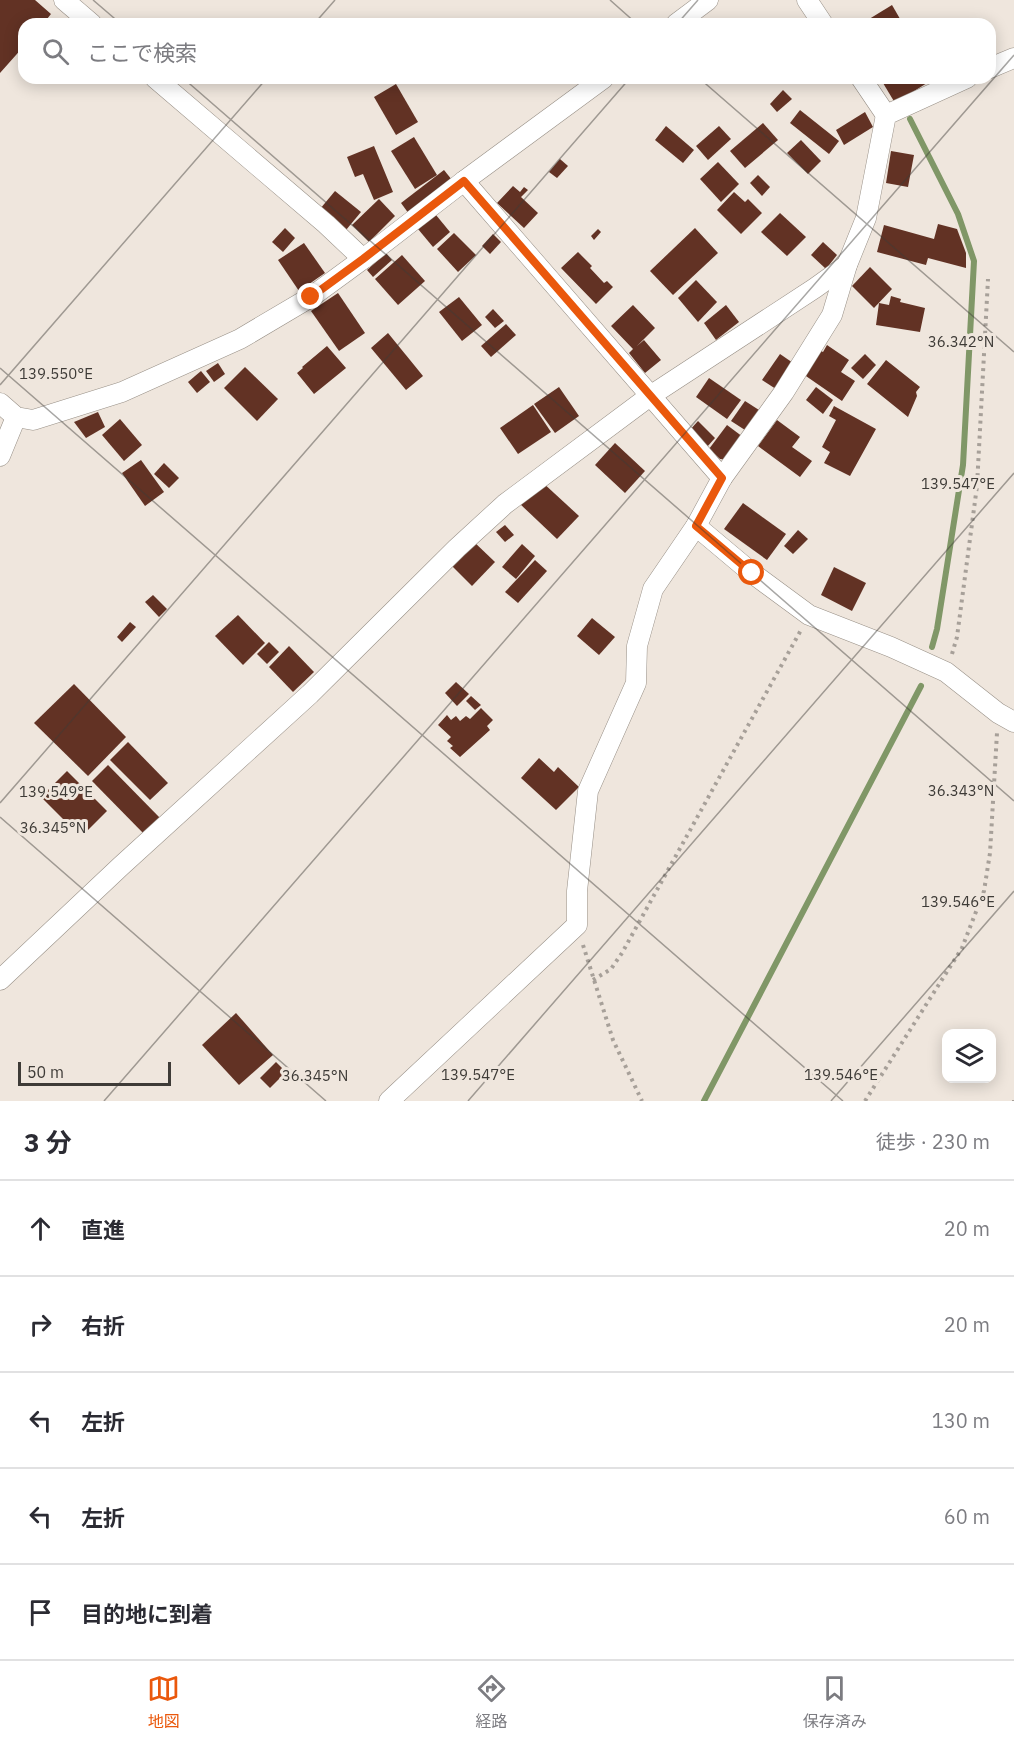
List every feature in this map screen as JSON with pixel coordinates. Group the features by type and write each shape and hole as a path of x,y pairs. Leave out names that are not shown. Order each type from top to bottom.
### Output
{"street":[{"path":"64,0 85,18"},
{"path":"684,18 708,0"},
{"path":"807,0 819,18"},
{"path":"996,66 1014,58"},
{"path":"162,84 326,224 363,259"},
{"path":"0,403 16,417 33,420 122,392 230,344 311,297 596,84"},
{"path":"388,1101 577,926 577,891 588,791 636,683 637,646 653,589 696,526 722,478 784,392 832,315 847,265 866,218 886,115 865,84"},
{"path":"886,115 954,84"},
{"path":"464,181 722,478"},
{"path":"0,980 310,694 457,548 505,504 650,396 816,288 847,265"},
{"path":"0,456 16,417"},
{"path":"696,526 752,573 809,615 891,647 946,672 1006,717"}],"path":[{"path":"946,672 957,638 977,486 988,279"},
{"path":"593,980 611,969 622,953 809,615"},
{"path":"865,1101 962,948 984,891 1006,717"},
{"path":"577,926 613,1040 642,1101"}],"building":[{"path":"0,0 35,0 51,14 48,18 18,18 18,53 0,73"},
{"path":"892,5 900,18 871,18"},
{"path":"396,84 418,122 396,135 374,97"},
{"path":"884,84 925,84 895,103"},
{"path":"783,90 792,99 777,112 770,104"},
{"path":"800,110 839,141 829,154 790,123"},
{"path":"865,112 873,127 844,145 836,130"},
{"path":"763,123 778,140 745,168 730,151"},
{"path":"666,126 694,150 683,163 655,140"},
{"path":"719,126 731,139 708,160 696,146"},
{"path":"414,137 437,175 415,189 391,151"},
{"path":"801,140 821,161 808,174 787,153"},
{"path":"374,146 393,192 374,200 363,174 355,177 347,157"},
{"path":"891,151 914,155 908,187 886,183"},
{"path":"560,159 568,166 557,178 549,172"},
{"path":"718,162 739,184 721,202 700,179"},
{"path":"444,170 452,180 409,214 401,203"},
{"path":"758,175 770,187 762,196 750,183"},
{"path":"513,186 520,192 524,187 528,190 521,197 538,213 524,228 497,203"},
{"path":"335,191 361,212 346,230 320,209"},
{"path":"734,192 745,202 748,199 762,213 741,234 717,210"},
{"path":"379,199 395,216 369,242 352,225"},
{"path":"780,213 806,237 787,256 761,232"},
{"path":"436,215 450,232 433,247 418,229"},
{"path":"938,224 957,229 966,253 966,268 928,258 926,265 877,252 884,225 934,239"},
{"path":"285,228 295,238 283,252 272,242"},
{"path":"695,228 718,253 673,295 650,271"},
{"path":"598,229 601,232 594,240 591,236"},
{"path":"454,233 476,255 458,272 437,249"},
{"path":"493,234 501,242 490,254 482,246"},
{"path":"823,242 837,255 826,269 811,255"},
{"path":"304,243 325,273 299,291 278,260"},
{"path":"578,252 604,283 607,281 613,287 596,304 561,268"},
{"path":"386,253 392,260 373,277 367,270"},
{"path":"402,255 425,281 398,305 375,279"},
{"path":"870,267 892,289 874,308 852,286"},
{"path":"696,280 717,302 698,322 678,298"},
{"path":"338,293 365,333 339,351 311,311"},
{"path":"891,296 901,299 900,302 925,308 920,332 876,325 879,303 889,305"},
{"path":"459,297 482,325 462,341 439,312"},
{"path":"633,305 655,328 637,346 644,340 661,360 645,373 629,353 633,349 611,326"},
{"path":"726,305 739,322 716,340 704,323"},
{"path":"493,309 504,321 495,328 485,317"},
{"path":"506,324 516,335 491,357 481,346"},
{"path":"388,333 423,376 406,390 371,348"},
{"path":"827,345 849,360 841,372 855,381 842,401 803,374 819,350 823,352"},
{"path":"327,346 346,368 314,394 297,373"},
{"path":"780,354 796,365 779,391 762,380"},
{"path":"865,354 876,365 863,379 851,368"},
{"path":"886,360 920,387 916,392 917,396 908,417 867,384"},
{"path":"218,363 225,374 214,382 206,371"},
{"path":"245,367 278,399 257,421 224,388"},
{"path":"201,371 210,382 197,393 188,382"},
{"path":"709,378 741,400 727,419 696,397"},
{"path":"559,387 579,416 555,433 534,404"},
{"path":"816,387 833,400 823,414 806,400"},
{"path":"745,401 759,410 745,430 731,421"},
{"path":"533,405 551,432 518,454 500,428"},
{"path":"834,406 876,429 850,476 824,463 830,452 822,447 836,420 829,416"},
{"path":"98,412 105,427 86,438 74,422"},
{"path":"120,419 142,445 124,461 102,435"},
{"path":"777,420 800,437 792,447 812,461 800,477 758,446"},
{"path":"698,421 715,438 707,447 689,431"},
{"path":"727,425 747,440 730,460 720,459 709,449"},
{"path":"615,443 645,471 625,493 595,465"},
{"path":"141,460 164,492 145,506 122,473"},
{"path":"164,463 179,478 169,488 154,474"},
{"path":"541,481 579,516 557,539 519,503"},
{"path":"743,503 786,534 767,560 724,529"},
{"path":"505,525 514,535 505,542 496,532"},
{"path":"798,530 808,539 793,554 784,546"},
{"path":"472,540 495,562 472,586 449,563"},
{"path":"522,544 535,556 516,579 502,567"},
{"path":"535,560 547,571 518,603 505,592"},
{"path":"834,567 866,583 852,611 821,595"},
{"path":"153,595 167,609 159,617 145,602"},
{"path":"238,615 265,643 243,665 215,636"},
{"path":"592,618 615,637 599,655 577,636"},
{"path":"130,622 136,627 122,642 117,637"},
{"path":"269,642 279,652 267,664 257,654"},
{"path":"289,646 314,672 293,692 269,667"},
{"path":"456,682 469,694 457,706 445,693"},
{"path":"74,684 126,737 88,776 34,723"},
{"path":"471,696 481,705 475,710 466,701"},
{"path":"481,708 493,720 487,726 490,730 460,757 450,748 453,746 447,741 451,737 438,725 447,715 451,720 456,716 460,721 466,716 470,719"},
{"path":"128,742 168,783 150,800 110,760"},
{"path":"539,758 554,772 558,767 579,787 556,810 521,778"},
{"path":"108,765 160,818 144,834 92,781"},
{"path":"67,771 107,811 86,832 78,824 73,829 41,797"},
{"path":"236,1013 273,1055 239,1085 202,1045"},
{"path":"276,1062 286,1072 270,1088 260,1078"}],"waterway":[{"path":"910,119 958,214 974,261 963,465 937,629 932,647"},
{"path":"704,1101 921,686"}],"route":[{"path":"311,297 464,181 722,478 696,526 752,573"}]}
